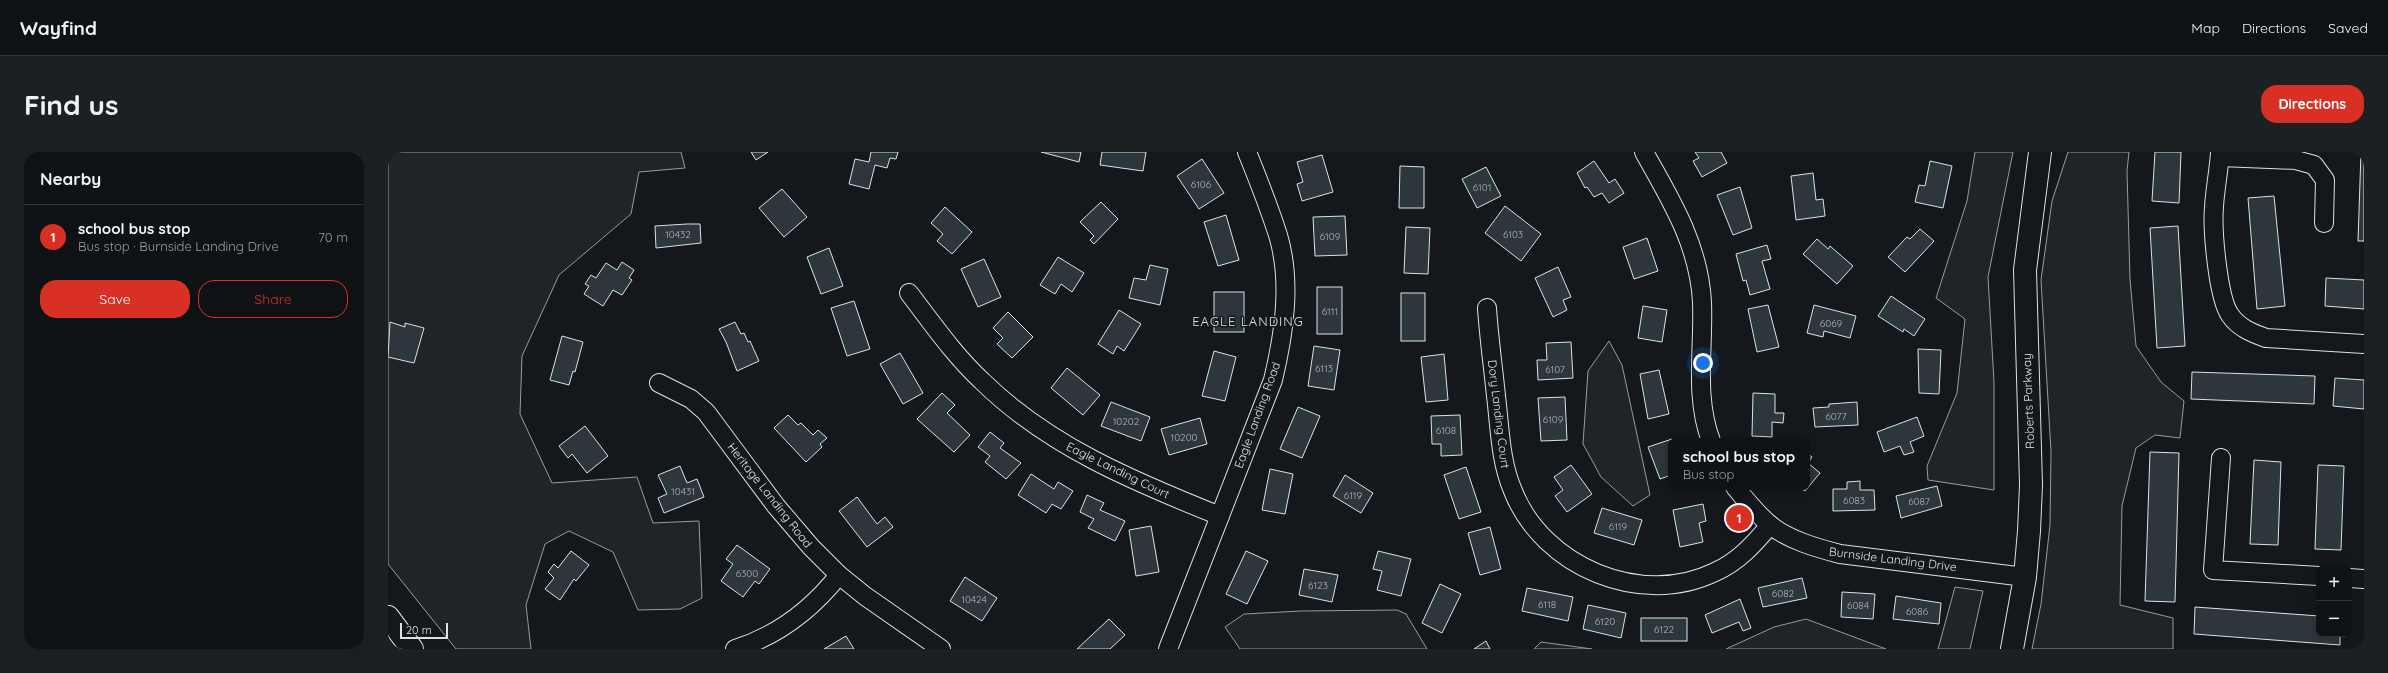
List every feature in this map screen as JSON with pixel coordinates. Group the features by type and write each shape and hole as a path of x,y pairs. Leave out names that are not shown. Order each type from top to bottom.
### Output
{"main road":[{"name":"Roberts Parkway","path":"2012,649 2025,577 2032,485 2025,270 2040,152"},
{"path":"388,617 412,649"}],"street":[{"name":"Eagle Landing Road","path":"1168,649 1272,380 1284,324 1284,284 1278,236 1247,152"},
{"path":"1644,152 1682,223 1698,272 1702,330 1700,389 1702,408 1710,438"},
{"path":"2324,223 2325,180 2314,164 2296,160 2220,154 2214,216 2221,296 2230,315 2237,324 2251,333 2266,338 2364,344"},
{"name":"Eagle Landing Court","path":"909,293 966,365 1026,419 1087,457 1220,516"},
{"name":"Dory Landing Court","path":"1487,308 1489,336 1506,470 1522,509 1547,542 1570,560 1608,578 1638,584 1669,585 1702,578 1728,566 1746,552 1770,525"},
{"name":"Heritage Landing Road","path":"660,383 691,399 706,412 776,506 839,575 865,596 941,649"},
{"path":"2221,458 2213,570 2316,576"},
{"name":"Burnside Landing Drive","path":"1738,490 1770,525 1795,539 1840,554 2025,577"},
{"path":"735,649 771,635 788,624 826,592 839,575"},
{"path":"2352,578 2364,579"}],"shaded area":[{"path":"388,152 681,152 685,168 639,172 631,214 559,275 522,356 520,414 552,483 637,477 653,523 699,521 702,598 680,609 638,610 613,552 569,531 545,544 526,605 531,649 456,649 388,564"},
{"path":"1975,152 2013,152 1988,277 1994,382 1994,490 1928,480 1927,466 1957,393 1965,319 1936,298 1967,201"},
{"path":"2068,152 2129,152 2127,171 2130,279 2136,346 2161,382 2184,401 2180,438 2155,435 2136,448 2122,506 2120,605 2173,618 2173,649 2032,649 2041,604 2050,525 2051,452 2041,280 2052,201"},
{"path":"1609,341 1622,365 1650,495 1633,506 1601,477 1583,444 1588,371"},
{"path":"1955,587 1983,591 1970,649 1938,649"},
{"path":"1397,610 1406,614 1427,649 1240,649 1225,627 1244,614 1301,611"},
{"path":"1806,619 1886,649 1726,649 1774,627"},
{"path":"1541,642 1592,649 1534,649"}],"building":[{"path":"751,152 768,152 756,160"},
{"path":"871,152 898,152 896,159 890,158 887,168 875,165 869,189 849,184 855,159 869,162"},
{"path":"1041,152 1081,152 1079,162"},
{"path":"1102,152 1146,152 1143,171 1100,165"},
{"path":"1695,152 1721,152 1727,163 1702,177 1693,161 1699,158"},
{"path":"2155,152 2181,152 2179,203 2152,201"},
{"path":"2361,152 2364,152 2364,241 2358,241"},
{"path":"1322,155 1333,192 1302,201 1297,184 1303,182 1297,162"},
{"path":"1202,159 1224,193 1199,209 1177,176"},
{"path":"1594,161 1609,183 1615,179 1624,193 1609,203 1602,193 1594,197 1587,187 1585,188 1577,173"},
{"path":"1930,161 1952,166 1943,208 1915,202 1919,185 1925,186"},
{"path":"1400,166 1424,167 1424,208 1399,208"},
{"path":"1486,167 1501,196 1477,208 1462,179"},
{"path":"1813,173 1816,200 1823,199 1825,216 1796,220 1791,176"},
{"path":"1740,187 1752,228 1733,235 1717,195"},
{"path":"782,189 807,217 784,237 759,208"},
{"path":"2274,196 2285,306 2257,309 2248,198"},
{"path":"1101,202 1118,219 1094,244 1090,240 1094,236 1080,222"},
{"path":"1505,206 1541,234 1521,261 1485,233"},
{"path":"945,207 972,232 952,254 937,241 943,234 931,223"},
{"path":"1226,215 1239,260 1218,266 1204,222"},
{"path":"1345,216 1347,255 1315,256 1313,217"},
{"path":"700,224 701,243 656,248 655,226"},
{"path":"2178,226 2185,346 2157,348 2150,228"},
{"path":"1406,227 1430,228 1428,274 1404,273"},
{"path":"1920,229 1934,241 1905,272 1888,257 1907,237 1910,239"},
{"path":"1647,238 1658,271 1634,279 1623,247"},
{"path":"1817,239 1828,249 1830,246 1853,266 1837,284 1803,254"},
{"path":"1767,245 1771,259 1762,261 1770,289 1750,295 1746,280 1743,281 1736,254"},
{"path":"829,248 843,286 821,294 807,257"},
{"path":"1058,257 1084,273 1072,292 1061,284 1055,294 1040,285"},
{"path":"984,259 1001,297 978,307 961,269"},
{"path":"622,262 634,270 629,278 632,280 622,295 613,290 603,306 584,294 589,286 585,284 591,275 596,278 606,263 617,270"},
{"path":"1150,265 1168,269 1160,305 1129,298 1134,278 1146,280"},
{"path":"1558,267 1571,297 1563,300 1567,310 1553,317 1535,278"},
{"path":"2326,278 2364,280 2364,309 2325,306"},
{"path":"1317,287 1342,287 1342,334 1317,334"},
{"path":"1214,292 1244,292 1244,332 1214,332"},
{"path":"1401,293 1425,293 1425,341 1401,341"},
{"path":"1891,296 1925,319 1914,336 1904,329 1903,332 1878,316"},
{"path":"854,301 870,349 847,356 831,308"},
{"path":"1768,305 1779,347 1757,352 1748,309"},
{"path":"1814,305 1856,316 1850,338 1824,331 1823,337 1807,333"},
{"path":"1643,306 1667,310 1662,342 1638,338"},
{"path":"1119,310 1141,324 1124,351 1117,346 1113,354 1098,344"},
{"path":"1008,312 1033,337 1012,358 997,344 1003,338 993,328"},
{"path":"390,322 405,327 405,323 424,328 414,363 388,357"},
{"path":"735,322 741,334 744,333 748,342 750,341 759,361 737,371 726,342 719,329"},
{"path":"562,336 583,342 575,372 573,371 569,385 550,380"},
{"path":"1571,342 1573,378 1538,380 1537,360 1547,360 1546,343"},
{"path":"1314,346 1340,350 1334,390 1308,386"},
{"path":"1918,349 1941,350 1939,394 1919,393"},
{"path":"1214,351 1236,357 1225,401 1202,396"},
{"path":"900,353 923,393 903,404 880,364"},
{"path":"1444,354 1448,400 1426,402 1421,357"},
{"path":"1067,368 1100,395 1083,415 1051,388"},
{"path":"1659,370 1669,414 1648,419 1640,374"},
{"path":"2192,372 2315,376 2314,404 2191,399"},
{"path":"2335,378 2364,380 2364,409 2333,406"},
{"path":"942,393 955,405 947,413 970,435 954,452 917,419"},
{"path":"1753,393 1775,394 1775,413 1784,413 1783,423 1772,422 1772,437 1752,436"},
{"path":"1565,397 1567,440 1541,441 1538,398"},
{"path":"1111,402 1150,417 1141,441 1101,426"},
{"path":"1857,402 1858,425 1815,427 1813,408 1829,407 1829,404"},
{"path":"1298,407 1320,416 1302,458 1280,449"},
{"path":"788,415 798,425 801,423 813,435 818,430 827,438 820,444 822,447 806,462 774,428"},
{"path":"1460,415 1462,455 1441,456 1441,444 1432,444 1431,416"},
{"path":"1917,417 1924,436 1910,442 1914,452 1904,455 1900,446 1884,452 1877,432"},
{"path":"1200,418 1207,444 1169,455 1161,429"},
{"path":"585,426 608,456 587,473 572,454 568,458 559,446"},
{"path":"990,432 1004,443 1000,448 1021,463 1006,479 985,462 990,456 978,447"},
{"path":"1668,440 1668,476 1660,479 1648,447"},
{"path":"2150,452 2179,453 2175,602 2145,601"},
{"path":"2254,460 2281,462 2278,545 2250,544"},
{"path":"1571,465 1592,494 1567,512 1555,496 1563,490 1554,477"},
{"path":"1810,465 1820,473 1810,485"},
{"path":"2318,465 2344,466 2341,550 2315,549"},
{"path":"680,466 687,483 697,479 704,497 664,513 658,498 667,494 658,475"},
{"path":"1466,467 1481,512 1459,519 1444,475"},
{"path":"1270,469 1293,474 1285,514 1262,510"},
{"path":"1031,474 1054,489 1058,482 1073,491 1061,509 1052,504 1046,513 1018,495"},
{"path":"1345,475 1373,493 1361,513 1333,496"},
{"path":"1860,481 1860,490 1874,490 1875,510 1833,511 1833,489 1847,489 1847,482"},
{"path":"1937,486 1942,506 1901,518 1896,496"},
{"path":"1087,495 1104,503 1100,510 1125,521 1115,541 1088,528 1094,519 1080,512"},
{"path":"857,497 877,524 885,517 893,527 867,547 839,511"},
{"path":"1703,504 1706,521 1699,523 1703,542 1680,547 1673,510"},
{"path":"1602,508 1642,520 1634,545 1594,533"},
{"path":"1151,526 1159,572 1136,576 1129,530"},
{"path":"1490,527 1501,569 1480,575 1468,533"},
{"path":"737,545 770,569 759,584 755,581 743,597 721,581 733,564 726,559"},
{"path":"571,551 589,565 576,581 574,579 560,600 545,589 554,578 548,572 554,564 558,568"},
{"path":"1246,551 1268,561 1247,604 1226,594"},
{"path":"1378,551 1411,559 1401,596 1377,590 1382,571 1373,569"},
{"path":"1304,569 1338,575 1332,602 1299,595"},
{"path":"965,577 997,598 982,621 950,601"},
{"path":"1802,578 1807,598 1763,607 1758,588"},
{"path":"1440,584 1461,594 1442,633 1422,623"},
{"path":"1527,588 1573,597 1568,621 1522,611"},
{"path":"1842,592 1875,594 1873,619 1841,617"},
{"path":"1896,596 1941,603 1939,624 1893,619"},
{"path":"1740,599 1751,628 1743,631 1739,622 1712,633 1705,615"},
{"path":"1588,605 1626,613 1621,638 1583,629"},
{"path":"2195,607 2316,616 2316,637 2340,637 2340,645 2194,634"},
{"path":"1641,618 1687,618 1687,641 1641,641"},
{"path":"1109,619 1125,635 1110,649 1077,649"},
{"path":"846,636 854,649 824,649"},
{"path":"1486,641 1490,649 1474,649"}],"place":[{"name":"school bus stop","path":"1739,518"}],"district":[{"name":"EAGLE LANDING","path":"1248,321"}]}
